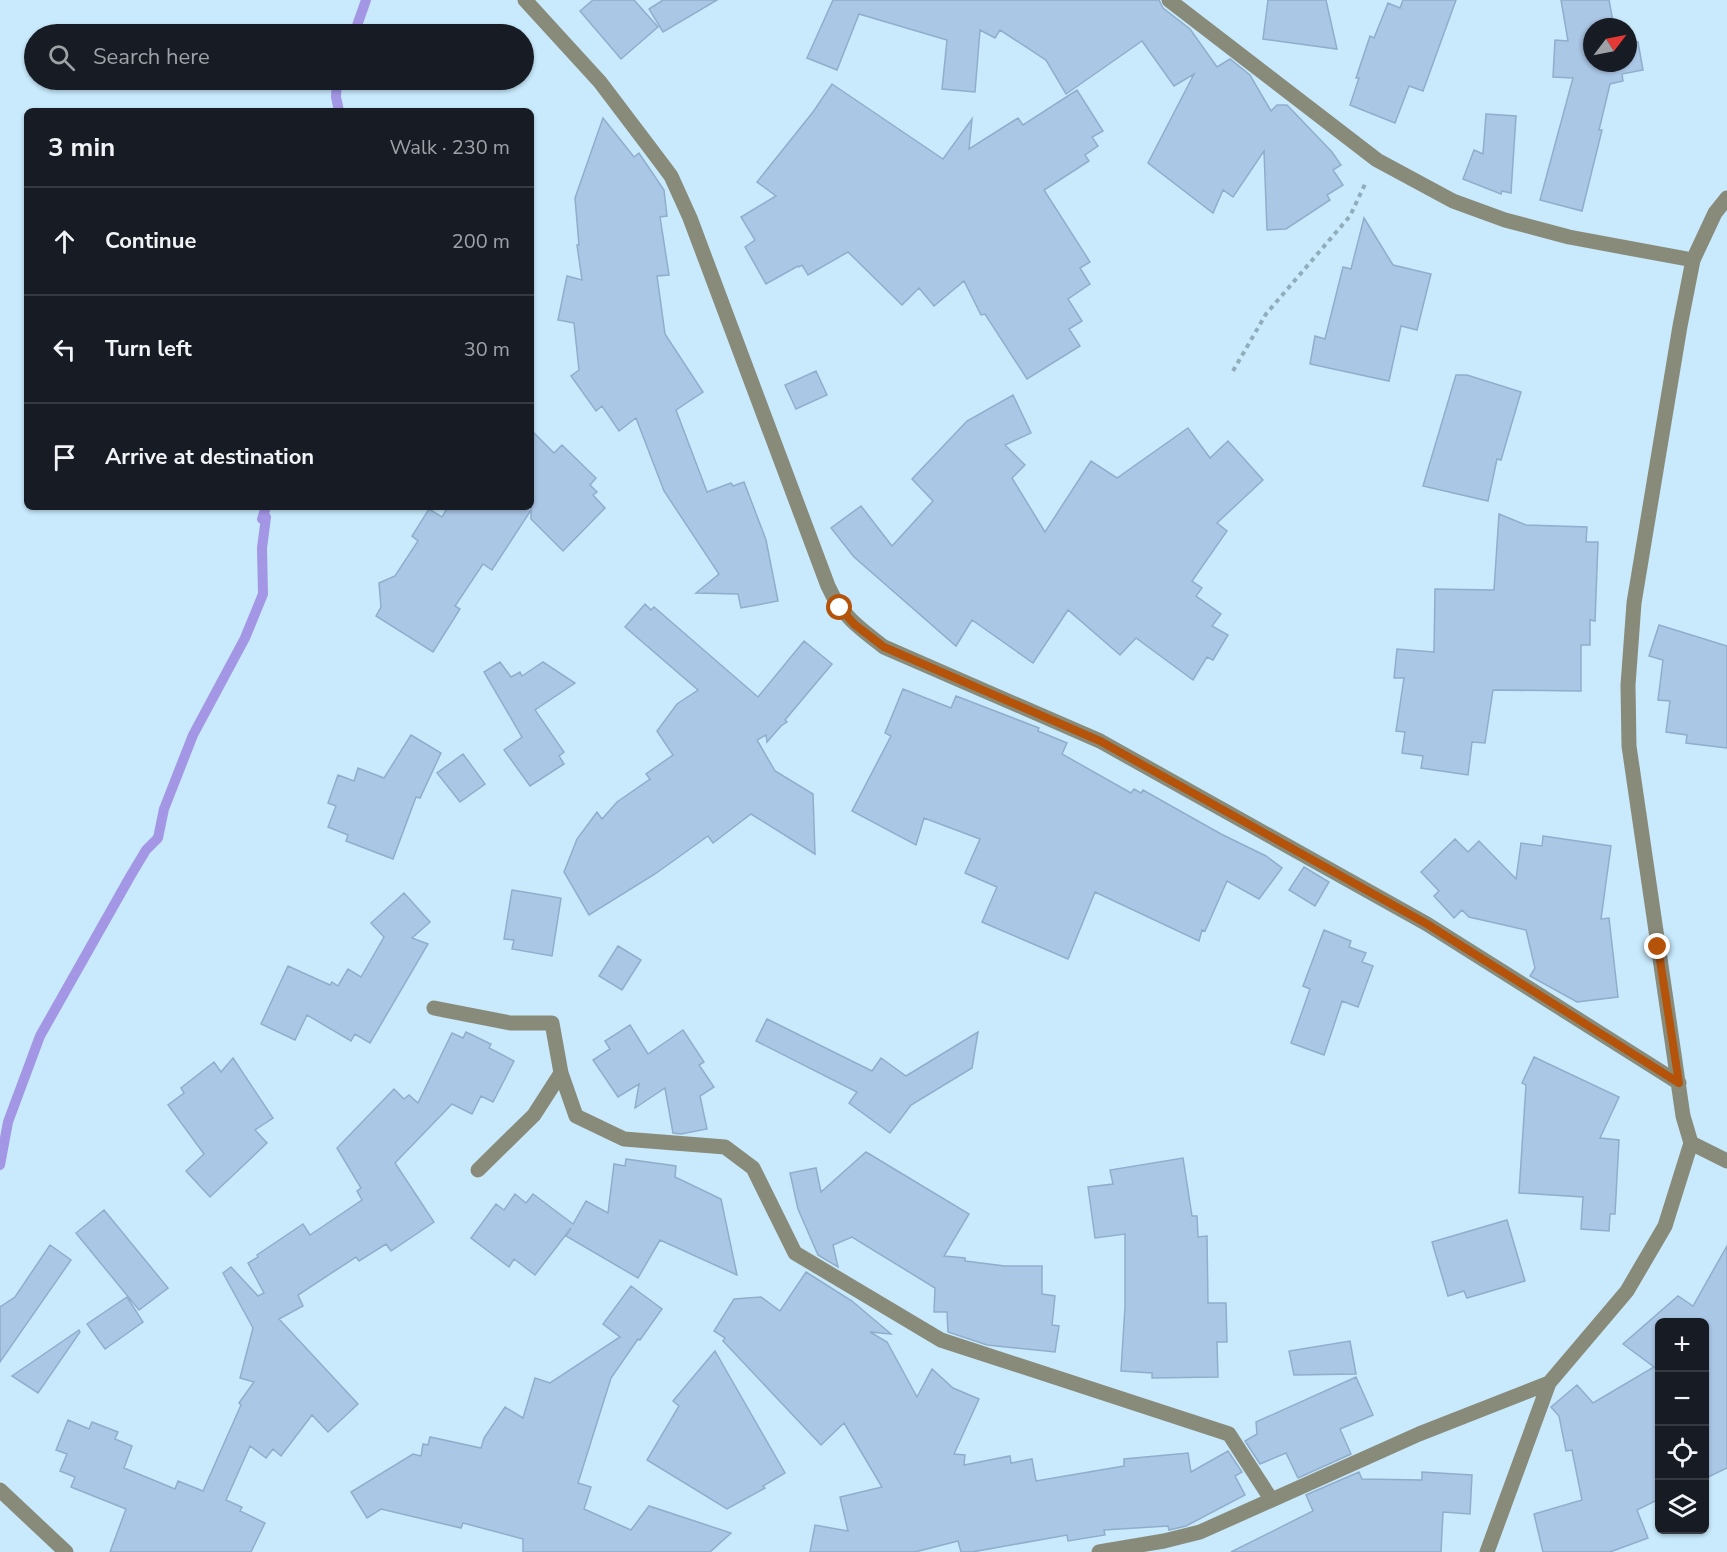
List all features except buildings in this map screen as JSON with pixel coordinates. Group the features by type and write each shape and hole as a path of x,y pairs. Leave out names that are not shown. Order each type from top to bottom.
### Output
{"street":[{"path":"525,0 600,82 671,176 690,218 828,586 840,608 854,624 884,647 1100,741 1427,924 1679,1083"},
{"path":"1169,0 1377,160 1453,201 1504,220 1569,237 1693,260"},
{"path":"1487,1552 1549,1383 1627,1292 1665,1226 1692,1143 1683,1116 1629,746 1628,686 1634,603 1693,260 1715,213 1727,198"},
{"path":"434,1008 510,1023 552,1023 561,1073 576,1116 624,1138 725,1147 753,1168 795,1253 942,1340 1229,1434 1271,1499"},
{"path":"478,1170 534,1115 561,1073"},
{"path":"1692,1143 1727,1161"},
{"path":"1099,1552 1164,1541 1200,1532 1419,1434 1549,1383"},
{"path":"0,1490 66,1552"}],"path":[{"path":"1233,371 1266,314 1350,216 1377,160"}],"waterway":[{"path":"358,24 366,0"},
{"path":"336,90 338,108"},
{"path":"0,1165 8,1122 40,1036 131,875 146,850 158,838 164,809 193,735 245,638 263,594 262,548 266,517 262,519 265,510"}],"route":[{"path":"840,608 854,624 884,647 1100,741 1427,924 1679,1083 1658,947"}]}
